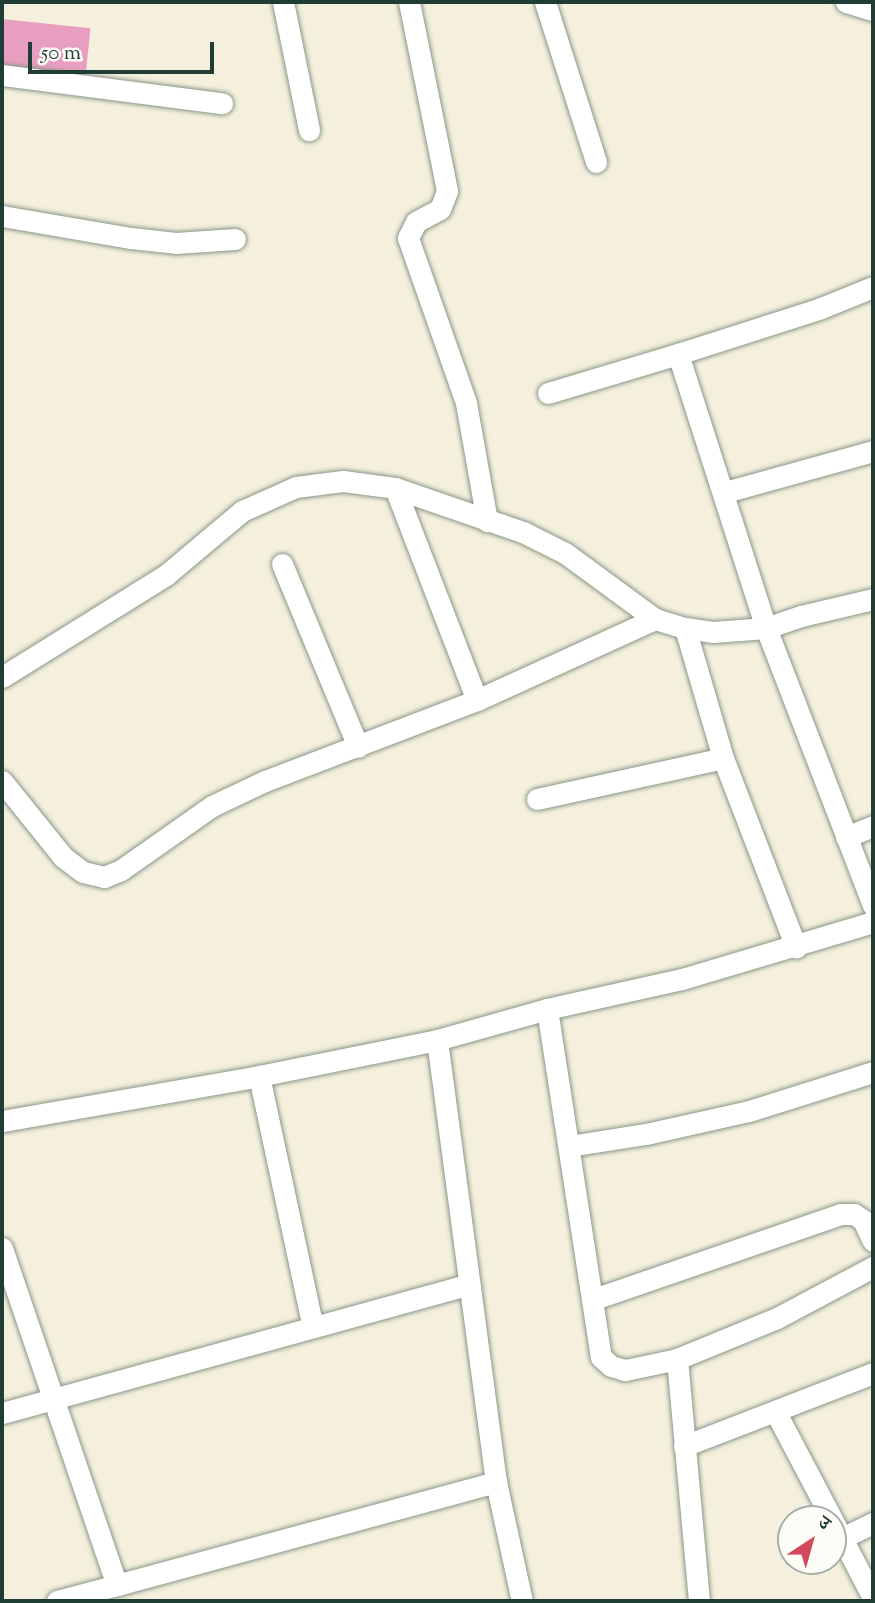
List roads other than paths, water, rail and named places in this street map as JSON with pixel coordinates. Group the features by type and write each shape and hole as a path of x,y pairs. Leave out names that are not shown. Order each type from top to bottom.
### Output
{"street":[{"path":"283,2 309,130"},
{"path":"408,2 447,191 440,209 416,222 408,239 466,403 487,521"},
{"path":"545,2 596,162"},
{"path":"846,2 873,10"},
{"path":"2,75 222,103"},
{"path":"2,216 176,243 235,239"},
{"path":"548,393 821,308 873,287"},
{"path":"678,354 725,492 766,628 873,906"},
{"path":"725,492 873,451"},
{"path":"2,677 166,575 242,511 296,487 342,481 395,488 523,532 565,553 655,619 685,628 713,632 766,628 802,616 873,600"},
{"path":"395,488 477,700"},
{"path":"282,564 358,747"},
{"path":"2,781 63,858 83,872 104,877 121,870 212,806 265,780 477,700 655,619"},
{"path":"685,628 723,758 796,947"},
{"path":"537,799 723,758"},
{"path":"846,837 873,826"},
{"path":"2,1122 258,1076 437,1040 547,1009 682,979 873,922"},
{"path":"547,1009 601,1357 611,1366 625,1370 677,1359 777,1318 873,1267"},
{"path":"437,1040 495,1482 522,1601"},
{"path":"569,1146 646,1134 749,1111 873,1072"},
{"path":"258,1076 313,1327"},
{"path":"594,1299 841,1213 854,1214 863,1220 873,1241"},
{"path":"2,1248 117,1585"},
{"path":"2,1413 52,1397 470,1284"},
{"path":"677,1359 699,1601"},
{"path":"684,1446 873,1373"},
{"path":"775,1411 825,1505"},
{"path":"57,1601 495,1482"},
{"path":"847,1525 873,1523"},
{"path":"847,1547 873,1598"}]}
